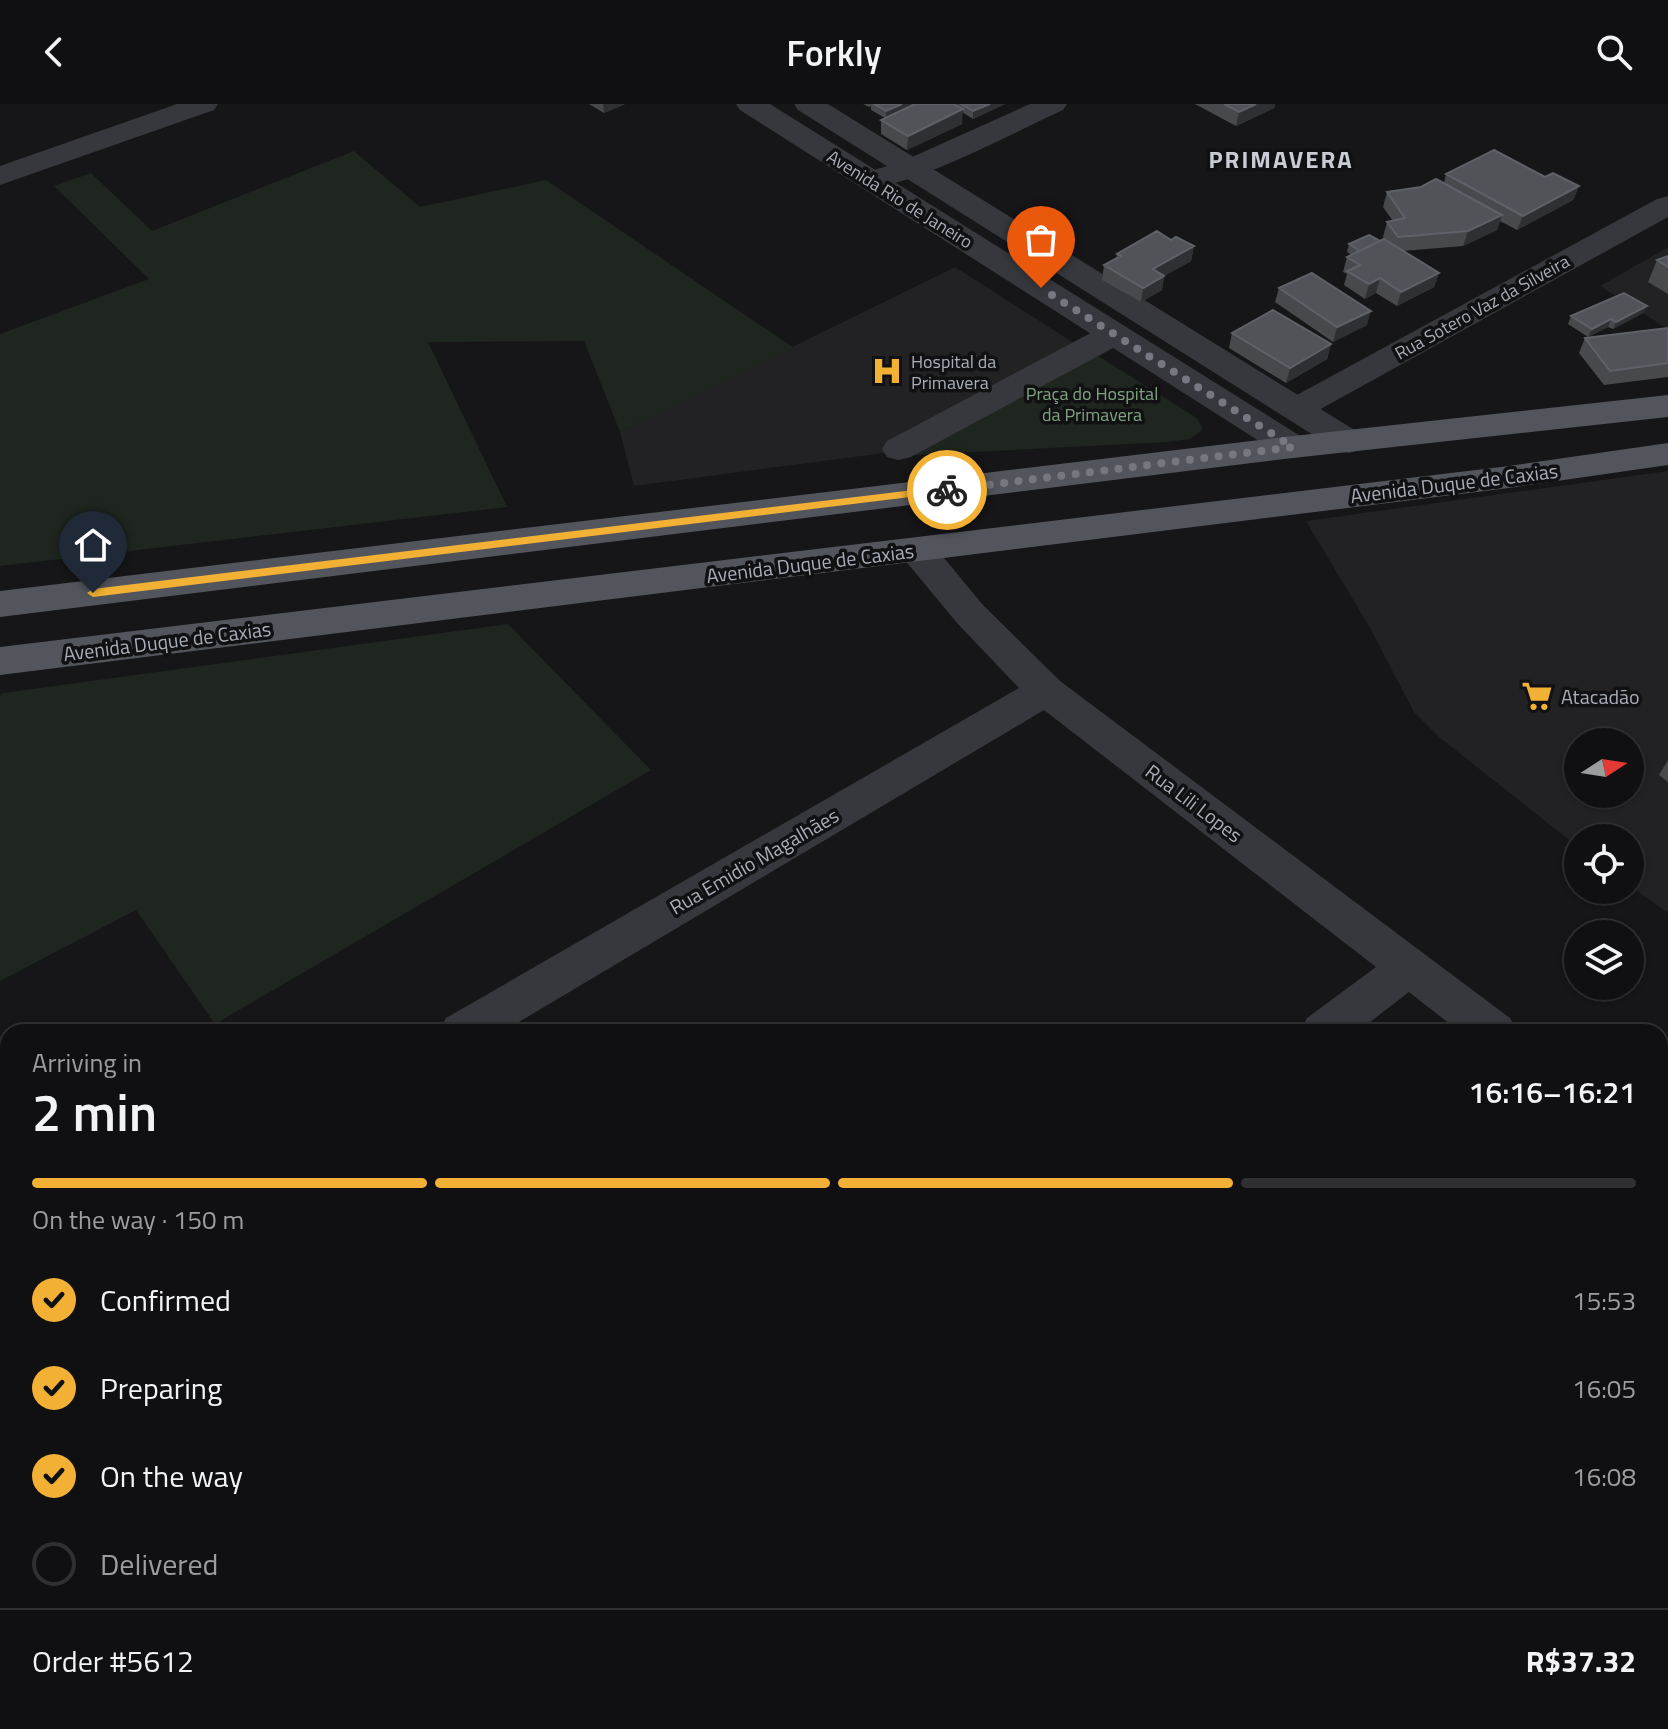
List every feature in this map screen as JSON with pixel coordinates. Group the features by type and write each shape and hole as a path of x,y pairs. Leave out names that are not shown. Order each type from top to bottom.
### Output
{"main road":[{"path":"0,604 1293,447 1668,406"},
{"name":"Avenida Duque de Caxias","path":"0,661 1494,479 1668,454"}],"street":[{"path":"0,176 204,104"},
{"name":"Avenida Rio de Janeiro","path":"750,104 1293,447"},
{"name":"Avenida Rio de Janeiro","path":"808,104 1349,442"},
{"path":"870,180 911,168 1053,104"},
{"name":"Rua Sotero Vaz da Silveira","path":"1296,409 1668,205"},
{"path":"899,449 1114,334"},
{"name":"Rua Lili Lopes","path":"917,550 970,614 1046,691 1484,1024"},
{"name":"Rua Emidio Magalhães","path":"476,1024 1046,691"},
{"path":"1334,1024 1409,967"}],"shaded area":[{"path":"1668,247 1668,329 1600,286"},
{"name":"Hospital da Primavera","path":"955,267 1074,343 884,453 634,486 620,432"},
{"name":"Atacadão","path":"1668,471 1668,913 1644,896 1644,824 1564,824 1564,836 1439,737 1414,712 1369,626 1306,521"}],"green space":[{"path":"354,151 420,207 546,180 794,348 620,432 584,341 428,342 507,507 0,566 0,334 149,279 54,186 91,173 152,231"},
{"name":"Praça do Hospital da Primavera","path":"1095,354 1197,418 1203,429 1190,439 1167,442 897,456"},
{"path":"508,624 651,770 215,1024 136,910 0,981 0,696 3,693"}],"building":[{"path":"874,104 902,104 886,111"},
{"path":"915,104 953,104 963,109 908,136 881,120"},
{"path":"961,104 990,104 973,111"},
{"path":"1224,104 1256,104 1239,112"},
{"path":"1494,150 1545,177 1553,173 1579,186 1523,216 1446,174"},
{"path":"1436,179 1502,215 1468,231 1398,237 1387,222 1405,218 1387,192 1421,187"},
{"path":"1157,231 1171,240 1176,237 1194,246 1153,269 1164,276 1143,288 1104,265 1121,256 1117,254"},
{"path":"1369,235 1380,241 1360,251 1349,244"},
{"path":"1384,239 1439,273 1401,292 1380,278 1369,284 1347,271 1360,265 1347,257"},
{"path":"1668,256 1668,267 1657,260"},
{"path":"1312,273 1371,311 1337,327 1279,288"},
{"path":"1624,293 1647,306 1616,322 1611,319 1592,329 1571,316"},
{"path":"1273,310 1331,344 1290,368 1232,333"},
{"path":"1668,328 1668,363 1610,371 1585,338"}],"way so far":[{"path":"947,490 1293,447 1041,288"}],"place":[{"name":"Hospital da Primavera","path":"887,371"},
{"name":"Atacadão","path":"1537,696"}],"district":[{"name":"PRIMAVERA","path":"1281,159"}],"route":[{"path":"93,593 947,490"}]}
